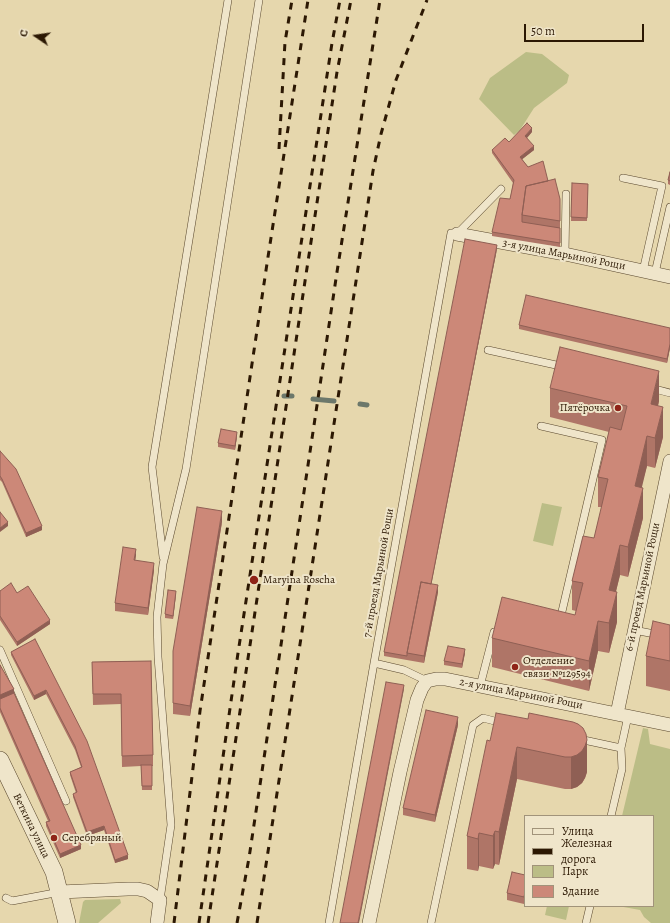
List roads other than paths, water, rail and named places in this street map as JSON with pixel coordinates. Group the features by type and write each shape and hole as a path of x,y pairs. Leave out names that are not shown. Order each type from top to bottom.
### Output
{"street":[{"name":"3-я улица Марьиной Рощи","path":"457,234 565,254 670,277"},
{"name":"6-й проезд Марьиной Рощи","path":"622,715 634,630 670,461"},
{"name":"2-я улица Марьиной Рощи","path":"427,681 445,679 670,725"},
{"path":"369,923 400,772 417,700 427,681"},
{"name":"Веткина улица","path":"0,760 54,872 67,923"},
{"path":"60,892 138,889 147,891 160,900 157,923"}],"lane":[{"path":"163,564 152,467 228,0"},
{"path":"160,900 171,825 156,617 163,564 186,469 259,0"},
{"path":"623,178 662,186 649,272"},
{"path":"457,234 500,189"},
{"path":"565,254 566,194"},
{"path":"649,272 670,207"},
{"name":"7-й проезд Марьиной Рощи","path":"329,923 451,234 457,234"},
{"path":"488,350 570,369"},
{"path":"647,387 670,393"},
{"path":"541,426 602,440 558,624 551,623"},
{"path":"480,686 496,625"},
{"path":"634,630 670,638"},
{"path":"0,650 66,800"},
{"path":"374,664 404,670 427,681"},
{"path":"611,815 622,768 622,715"},
{"path":"431,923 473,725 483,718 506,723"},
{"path":"568,737 621,748"},
{"path":"6,898 12,900 60,892"},
{"path":"586,923 590,907"}],"waterway":[{"path":"284,396 292,396"},
{"path":"313,399 334,401"},
{"path":"360,404 367,405"}],"railway":[{"path":"279,149 285,42 292,0"},
{"path":"174,923 200,711 308,0"},
{"path":"199,923 238,653 332,43 340,0"},
{"path":"208,923 337,72 351,0"},
{"path":"237,923 249,858 337,272 380,0"},
{"path":"257,923 373,171 381,134 396,80 427,0"}],"place":[{"name":"Пятёрочка","path":"618,408"},
{"name":"Maryina Roscha","path":"254,580"},
{"name":"Отделение связи №129594","path":"515,667"},
{"name":"Серебряный","path":"54,838"}]}
